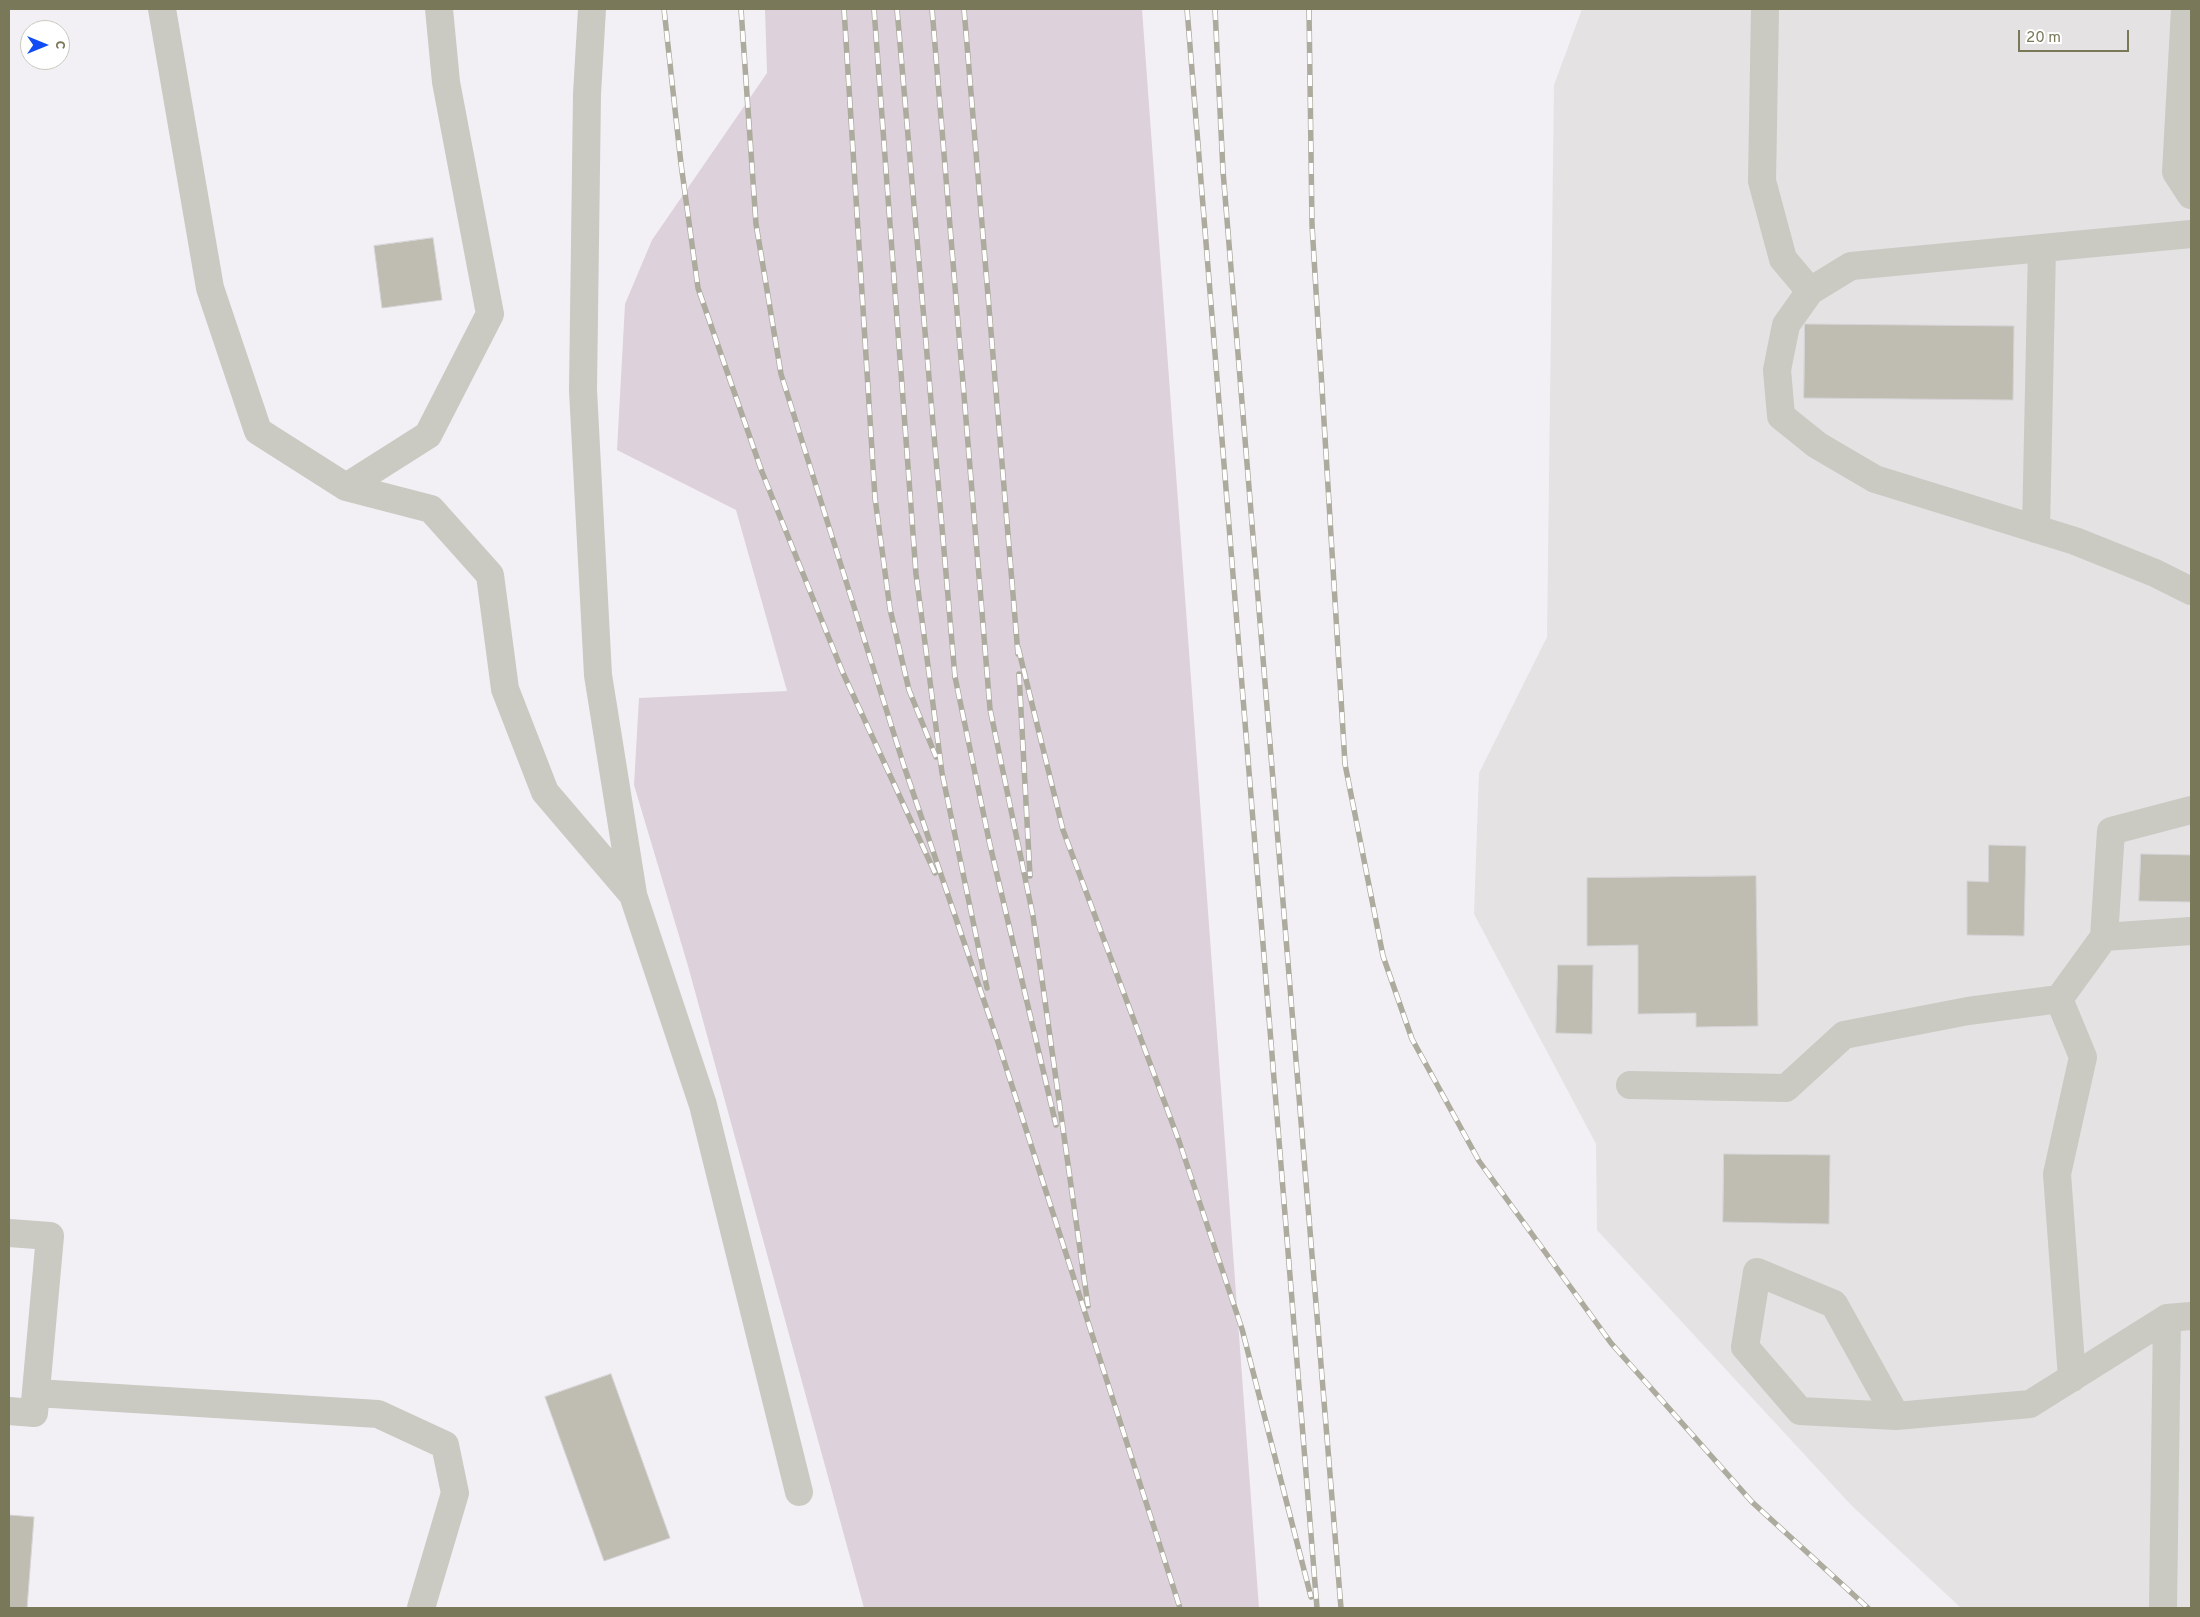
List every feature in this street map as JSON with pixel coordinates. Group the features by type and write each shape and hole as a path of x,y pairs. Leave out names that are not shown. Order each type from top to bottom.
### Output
{"lane":[{"path":"162,9 210,288 258,431 346,487 431,509 490,575 505,689 545,792 633,894"},
{"path":"346,487 428,435 490,314 446,82 439,9"},
{"path":"592,9 587,94 583,390 598,675 633,894 703,1105 799,1492"},
{"path":"1765,9 1762,180 1783,258 1810,291"},
{"path":"2185,9 2176,172 2191,195"},
{"path":"2191,234 1851,266 1810,291 1786,325 1777,370 1781,416 1817,445 1875,479 2075,541 2155,572 2191,591"},
{"path":"2036,529 2042,248"},
{"path":"1630,1086 1786,1088 1844,1035 1968,1011 2058,999 2104,937 2111,832 2191,810"},
{"path":"2104,937 2191,931"},
{"path":"2058,999 2083,1057 2057,1174 2072,1378"},
{"path":"9,1233 50,1236 34,1413 9,1411"},
{"path":"1896,1416 1834,1304 1757,1272 1745,1347 1800,1411 1896,1416 2030,1404 2179,1317"},
{"path":"2163,1608 2179,1317"},
{"path":"36,1393 378,1414 445,1445 455,1493 421,1608"}],"shaded area":[{"path":"765,9 1142,9 1259,1608 864,1608 688,966 634,785 639,698 787,691 736,510 617,450 625,304 652,240 767,73"},
{"path":"1582,9 2191,9 2191,1608 1961,1608 1852,1506 1597,1230 1596,1144 1474,914 1479,773 1547,637 1554,85"}],"building":[{"path":"433,238 442,300 382,308 374,246"},
{"path":"1805,324 2014,326 2013,400 1804,398"},
{"path":"1989,845 2026,846 2024,936 1967,935 1967,881 1988,882"},
{"path":"2141,854 2191,855 2191,902 2139,901"},
{"path":"1756,876 1758,1026 1696,1027 1696,1013 1638,1014 1638,945 1587,946 1587,878"},
{"path":"1558,965 1593,965 1592,1034 1556,1033"},
{"path":"1724,1154 1830,1155 1829,1224 1723,1222"},
{"path":"611,1374 670,1538 604,1561 545,1397"},
{"path":"9,1515 34,1517 27,1608 9,1608"}],"railway":[{"path":"664,9 681,164 698,288 762,472 843,673 935,873"},
{"path":"741,9 756,224 781,374 904,766 996,1036 1180,1608"},
{"path":"844,9 875,498 890,609 909,690 936,757"},
{"path":"874,9 916,574 942,773 987,988"},
{"path":"897,9 955,677 990,845 1056,1125"},
{"path":"932,9 990,709 1033,916 1088,1306"},
{"path":"964,9 1018,654"},
{"path":"1187,9 1317,1608"},
{"path":"1215,9 1223,171 1341,1608"},
{"path":"1309,9 1312,225 1345,764 1383,956 1412,1039 1479,1161 1611,1343 1752,1502 1868,1608"},
{"path":"1018,647 1063,830 1179,1141 1242,1329 1311,1597"},
{"path":"1019,674 1030,876"}]}
